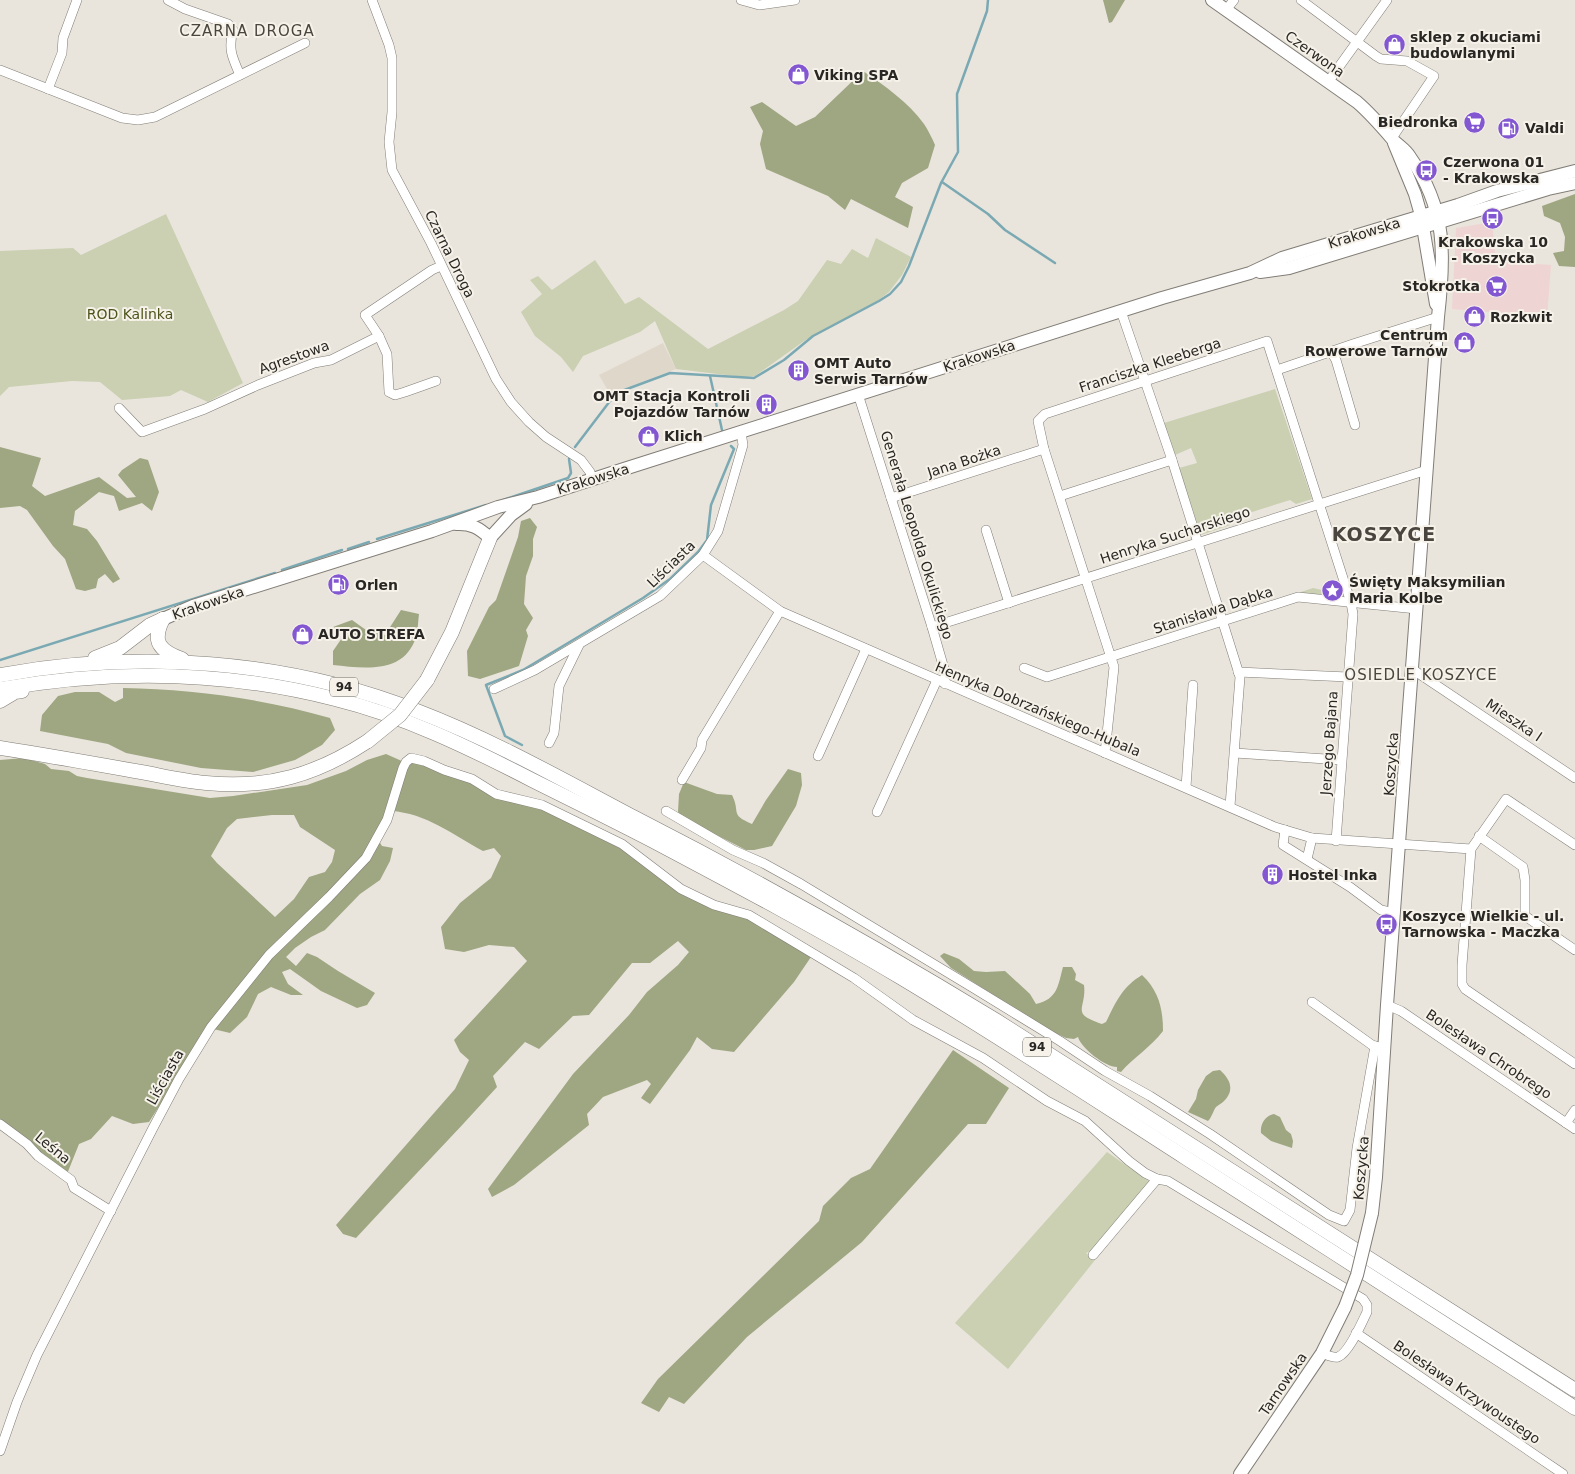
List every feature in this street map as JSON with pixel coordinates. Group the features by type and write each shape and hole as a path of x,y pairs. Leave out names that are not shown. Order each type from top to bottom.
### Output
{"main road":[{"name":"Czerwona","path":"1212,0 1230,5 1374,117 1409,155 1429,188 1438,217"},
{"name":"Czerwona","path":"1393,139 1416,194 1423,221"},
{"name":"Krakowska","path":"1438,217 1496,191 1575,171"},
{"name":"Krakowska","path":"163,619 193,606 498,507 513,504 1121,311 1250,272 1289,268 1423,221 1575,183"},
{"name":"Koszycka","path":"1345,1307 1357,1275 1372,1213 1376,1177 1380,1047 1387,1005 1400,844 1442,278 1438,217"},
{"name":"Koszycka","path":"1423,221 1438,317"},
{"name":"Krakowska","path":"490,538 511,515 538,496"},
{"name":"Krakowska","path":"490,538 492,526 496,519 513,504"},
{"path":"0,739 7,749 204,783 244,784 280,780 314,771 341,758 368,741 400,714 428,680 442,654 463,606 490,538 487,529 474,518 459,521"},
{"path":"163,619 157,636 162,648 168,654 202,663"},
{"path":"73,665 114,652 150,625 163,619"},
{"name":"94","path":"0,675 36,669 120,662 202,663 242,667 296,676 371,695 418,711 509,752 743,873 895,959 998,1021 1575,1390"},
{"name":"94","path":"0,689 91,676 173,675 208,677 284,687 375,710 406,721 479,753 737,885 898,976 1090,1096 1575,1408"},
{"path":"0,701 15,692 91,676"},
{"name":"Tarnowska","path":"1240,1474 1322,1353 1345,1307"}],"street":[{"path":"48,89 62,53 62,38 77,0"},
{"path":"168,0 185,9 228,24 233,30 230,42 231,53 240,75"},
{"name":"Czarna Droga","path":"372,0 390,45 392,58 390,142 392,170 496,378 511,402 528,422 546,437 581,460 590,472 592,479"},
{"path":"741,0 759,5 795,0"},
{"path":"1301,0 1381,59 1407,61 1434,76 1393,139"},
{"path":"1328,82 1387,0"},
{"path":"0,70 122,118 138,120 155,117 304,43"},
{"path":"436,381 395,395 390,392 387,354 379,336 365,315 432,270 441,266"},
{"path":"1121,311 1172,460 1240,677 1230,806"},
{"path":"1277,370 1438,317"},
{"name":"Agrestowa","path":"119,408 142,432 205,409 258,385 314,363 331,360 379,336"},
{"name":"Franciszka Kleeberga","path":"1105,753 1114,667 1044,450 1038,422 1041,416 1267,341 1319,503"},
{"path":"1332,352 1355,425"},
{"name":"Generała Leopolda Okulickiego","path":"858,394 945,672 941,682"},
{"name":"Liściasta","path":"494,689 535,670 660,596 703,556 718,531 743,445 741,432"},
{"name":"Jana Bożka","path":"891,498 1044,450"},
{"path":"1060,496 1172,460"},
{"name":"Henryka Sucharskiego","path":"932,627 1427,470"},
{"name":"Jerzego Bajana","path":"1319,503 1352,603 1353,614 1336,840"},
{"path":"986,530 1009,603"},
{"name":"Henryka Dobrzańskiego-Hubala","path":"703,556 780,611 1285,830 1312,838 1471,848"},
{"name":"Stanisława Dąbka","path":"1024,668 1047,677 1298,597 1417,609"},
{"path":"682,780 701,748 702,740 780,611"},
{"path":"549,743 554,733 559,686 579,644"},
{"path":"818,756 866,649"},
{"name":"Mieszka I","path":"1412,669 1575,778"},
{"path":"1238,672 1348,677"},
{"path":"877,812 941,682"},
{"path":"1186,787 1193,685"},
{"path":"1235,753 1341,760"},
{"name":"Liściasta","path":"0,1451 17,1402 37,1355 179,1079 211,1026 269,955 366,858 387,820 403,768 406,762 412,758 472,779 496,794 542,805 622,844 681,889 714,904 749,915 854,978 912,1020 983,1058 1047,1101 1085,1121 1129,1162 1157,1179"},
{"path":"1575,845 1506,799 1471,848 1462,965 1462,984 1465,989 1575,1064"},
{"path":"666,811 733,850 763,863 801,884 975,989 1105,1071 1150,1096 1210,1134 1329,1215 1344,1221 1350,1210 1357,1148 1380,1047 1312,1002"},
{"path":"1285,830 1282,845 1350,887 1381,910 1394,913"},
{"path":"1479,836 1523,867 1525,916 1575,950"},
{"path":"1306,859 1312,838"},
{"name":"Bolesława Chrobrego","path":"1387,1005 1401,1011 1575,1129"},
{"path":"1566,1123 1575,1110"},
{"name":"Leśna","path":"0,1124 27,1144 38,1156 71,1180 74,1188 112,1211"},
{"path":"1093,1255 1157,1179 1176,1185 1363,1299 1367,1312 1344,1353 1337,1357 1331,1357 1322,1353"},
{"name":"Bolesława Krzywoustego","path":"1356,1333 1563,1474"}],"shaded area":[{"path":"1492,222 1496,261 1551,265 1547,317 1452,309 1456,228"},
{"path":"663,343 676,369 610,394 599,375"}],"green space":[{"path":"1103,0 1125,0 1112,22 1109,23"},
{"path":"863,71 888,89 918,116 935,145 928,168 902,183 895,197 913,207 908,228 851,199 845,210 828,196 766,169 760,144 763,131 750,107 762,102 796,126 815,117"},
{"path":"1575,194 1575,267 1559,266 1553,253 1564,251 1565,237 1560,223 1544,216 1542,206"},
{"name":"ROD Kalinka","path":"166,214 243,383 208,402 181,390 170,396 122,400 100,382 72,381 9,387 0,396 0,251 73,248 81,255"},
{"path":"876,238 911,257 902,275 889,292 876,302 807,339 755,376 743,377 676,369 655,321 640,332 583,356 573,372 561,357 535,336 521,312 542,294 530,280 538,276 552,290 595,260 625,304 639,297 708,349 798,301 827,260 841,264 852,249 868,258"},
{"path":"1275,389 1312,499 1296,504 1290,500 1233,518 1230,519 1230,525 1201,535 1179,468 1197,463 1191,448 1175,455 1164,423"},
{"path":"0,447 41,458 32,486 45,496 99,477 127,498 136,497 118,475 122,470 140,458 148,460 159,492 152,511 142,503 119,511 114,496 99,492 75,511 73,525 87,529 97,541 120,579 113,583 105,574 98,579 96,588 85,591 76,589 65,559 53,546 27,510 20,506 0,508"},
{"path":"530,518 537,527 533,539 533,556 526,576 524,604 533,618 526,630 528,636 519,666 480,679 468,676 467,651 489,607 496,600 518,537 521,521"},
{"path":"1313,588 1322,590 1328,596 1302,594 1301,592"},
{"path":"401,610 419,614 416,637 410,649 402,658 381,666 333,665 333,651 344,635 333,627 352,620 366,630 385,635"},
{"path":"123,688 176,690 280,705 330,718 335,730 322,745 295,760 253,772 201,768 126,753 108,744 40,731 42,715 58,696 75,692 99,692 115,702 123,698"},
{"path":"386,754 404,762 409,756 494,793 541,806 614,842 672,883 728,908 813,954 794,982 734,1052 712,1049 697,1037 690,1050 650,1104 641,1098 651,1084 647,1080 603,1097 587,1114 589,1125 514,1185 492,1197 488,1189 573,1074 629,1015 647,992 678,965 689,952 678,941 650,963 632,963 589,1015 573,1016 539,1049 525,1042 493,1076 497,1087 356,1238 343,1234 336,1225 455,1089 469,1060 460,1052 454,1040 527,961 514,947 489,945 464,952 445,949 441,927 460,903 491,878 501,856 494,848 483,851 428,820 391,811 377,838 382,846 393,848 390,861 380,880 360,894 325,930 295,948 286,957 296,966 307,953 317,957 375,993 367,1005 357,1008 321,991 290,969 282,972 288,984 303,995 291,995 271,987 258,994 247,1017 230,1033 209,1028 149,1122 133,1124 112,1116 91,1139 79,1144 67,1174 0,1119 0,760 24,758 45,764 51,769 69,771 77,776 210,798 307,785 346,771 367,760","holes":["272,815 294,815 300,827 335,850 332,862 325,872 309,877 294,899 275,917 211,856 227,828 237,819"]},
{"path":"788,769 801,773 802,785 796,806 772,846 746,850 681,817 678,812 679,794 684,782 717,794 732,795 740,818 752,824"},
{"path":"944,953 959,959 974,971 1005,971 1030,994 1036,1004 1049,999 1053,995 1063,967 1072,967 1076,974 1075,980 1084,985 1083,1013 1086,1017 1102,1024 1106,1022 1124,990 1142,975 1152,987 1159,1001 1163,1031 1121,1072 1117,1071 1117,1067 1106,1064 1088,1051 1078,1037 1074,1039 1066,1038 1047,1029 951,968 940,956"},
{"path":"953,1050 1009,1088 986,1124 968,1124 862,1242 747,1337 684,1404 669,1397 659,1412 641,1403 658,1379 819,1221 823,1206 851,1178 870,1169"},
{"path":"1220,1070 1227,1078 1230,1086 1227,1098 1216,1107 1208,1121 1188,1112 1206,1076 1213,1071"},
{"path":"1274,1114 1280,1117 1286,1130 1291,1134 1292,1148 1271,1141 1261,1133 1264,1121"},
{"path":"1107,1152 1150,1182 1092,1250 1086,1253 1095,1260 1008,1369 955,1323"}],"waterway":[{"path":"575,447 619,392 670,373 754,378 784,360 813,336 890,294 901,282 909,266 941,183 958,152 957,94 987,11 988,0"},
{"path":"942,182 988,214 1005,230 1055,263"},
{"path":"710,376 722,430"},
{"path":"522,745 505,736 486,685 523,670 643,598 670,579 698,552 707,540 711,505 734,449 731,446"},
{"path":"503,500 568,478 571,473 569,459"},
{"path":"377,539 486,505"},
{"path":"348,549 369,542"},
{"path":"282,570 342,550"},
{"path":"0,660 275,573"}],"place":[{"name":"sklep z okuciami budowlanymi","path":"1394,45"},
{"name":"Viking SPA","path":"798,75"},
{"name":"Biedronka","path":"1474,122"},
{"name":"Valdi","path":"1509,128"},
{"name":"Czerwona 01 - Krakowska","path":"1427,170"},
{"name":"Krakowska 10 - Koszycka","path":"1493,219"},
{"name":"Stokrotka","path":"1496,286"},
{"name":"Rozkwit","path":"1474,317"},
{"name":"Centrum Rowerowe Tarnów","path":"1464,343"},
{"name":"OMT Auto Serwis Tarnów","path":"798,371"},
{"name":"OMT Stacja Kontroli Pojazdów Tarnów","path":"766,404"},
{"name":"Klich","path":"648,436"},
{"name":"Orlen","path":"339,585"},
{"name":"Święty Maksymilian Maria Kolbe","path":"1333,590"},
{"name":"AUTO STREFA","path":"302,634"},
{"name":"Hostel Inka","path":"1272,875"},
{"name":"Koszyce Wielkie - ul. Tarnowska - Maczka","path":"1386,924"}],"district":[{"name":"CZARNA DROGA","path":"247,31"},
{"name":"KOSZYCE","path":"1384,534"},
{"name":"OSIEDLE KOSZYCE","path":"1421,675"}]}
